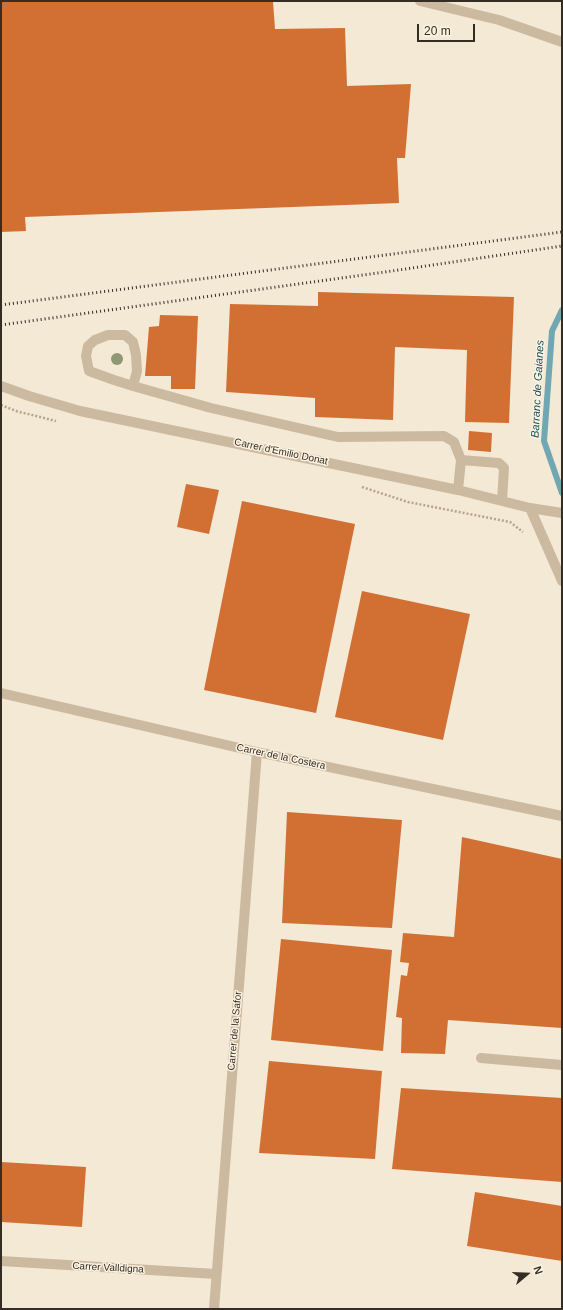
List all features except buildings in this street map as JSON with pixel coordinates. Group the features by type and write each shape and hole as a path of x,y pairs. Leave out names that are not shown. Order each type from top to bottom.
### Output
{"street":[{"path":"420,1 499,20 562,42"},
{"path":"133,386 137,371 133,342 125,335 108,335 95,340 88,346 86,356 89,371 133,386 211,408 338,437 444,436 454,442 461,460 458,490"},
{"name":"Carrer d'Emilio Donat","path":"1,386 80,411 458,490 530,508 560,513"},
{"path":"461,460 499,463 504,468 502,501"},
{"path":"530,508 562,581"},
{"name":"Carrer de la Costera","path":"1,693 257,752 562,816"},
{"name":"Carrer de la Safor","path":"214,1309 257,752"},
{"path":"481,1058 562,1065"},
{"name":"Carrer Valldigna","path":"1,1262 216,1274"}],"path":[{"path":"1,405 16,411 61,422"},
{"path":"359,486 408,502 510,522 524,533"}],"waterway":[{"name":"Barranc de Gaianes","path":"562,310 552,331 544,441 562,493"}],"railway":[{"path":"1,305 562,232"},
{"path":"1,325 562,246"}]}
